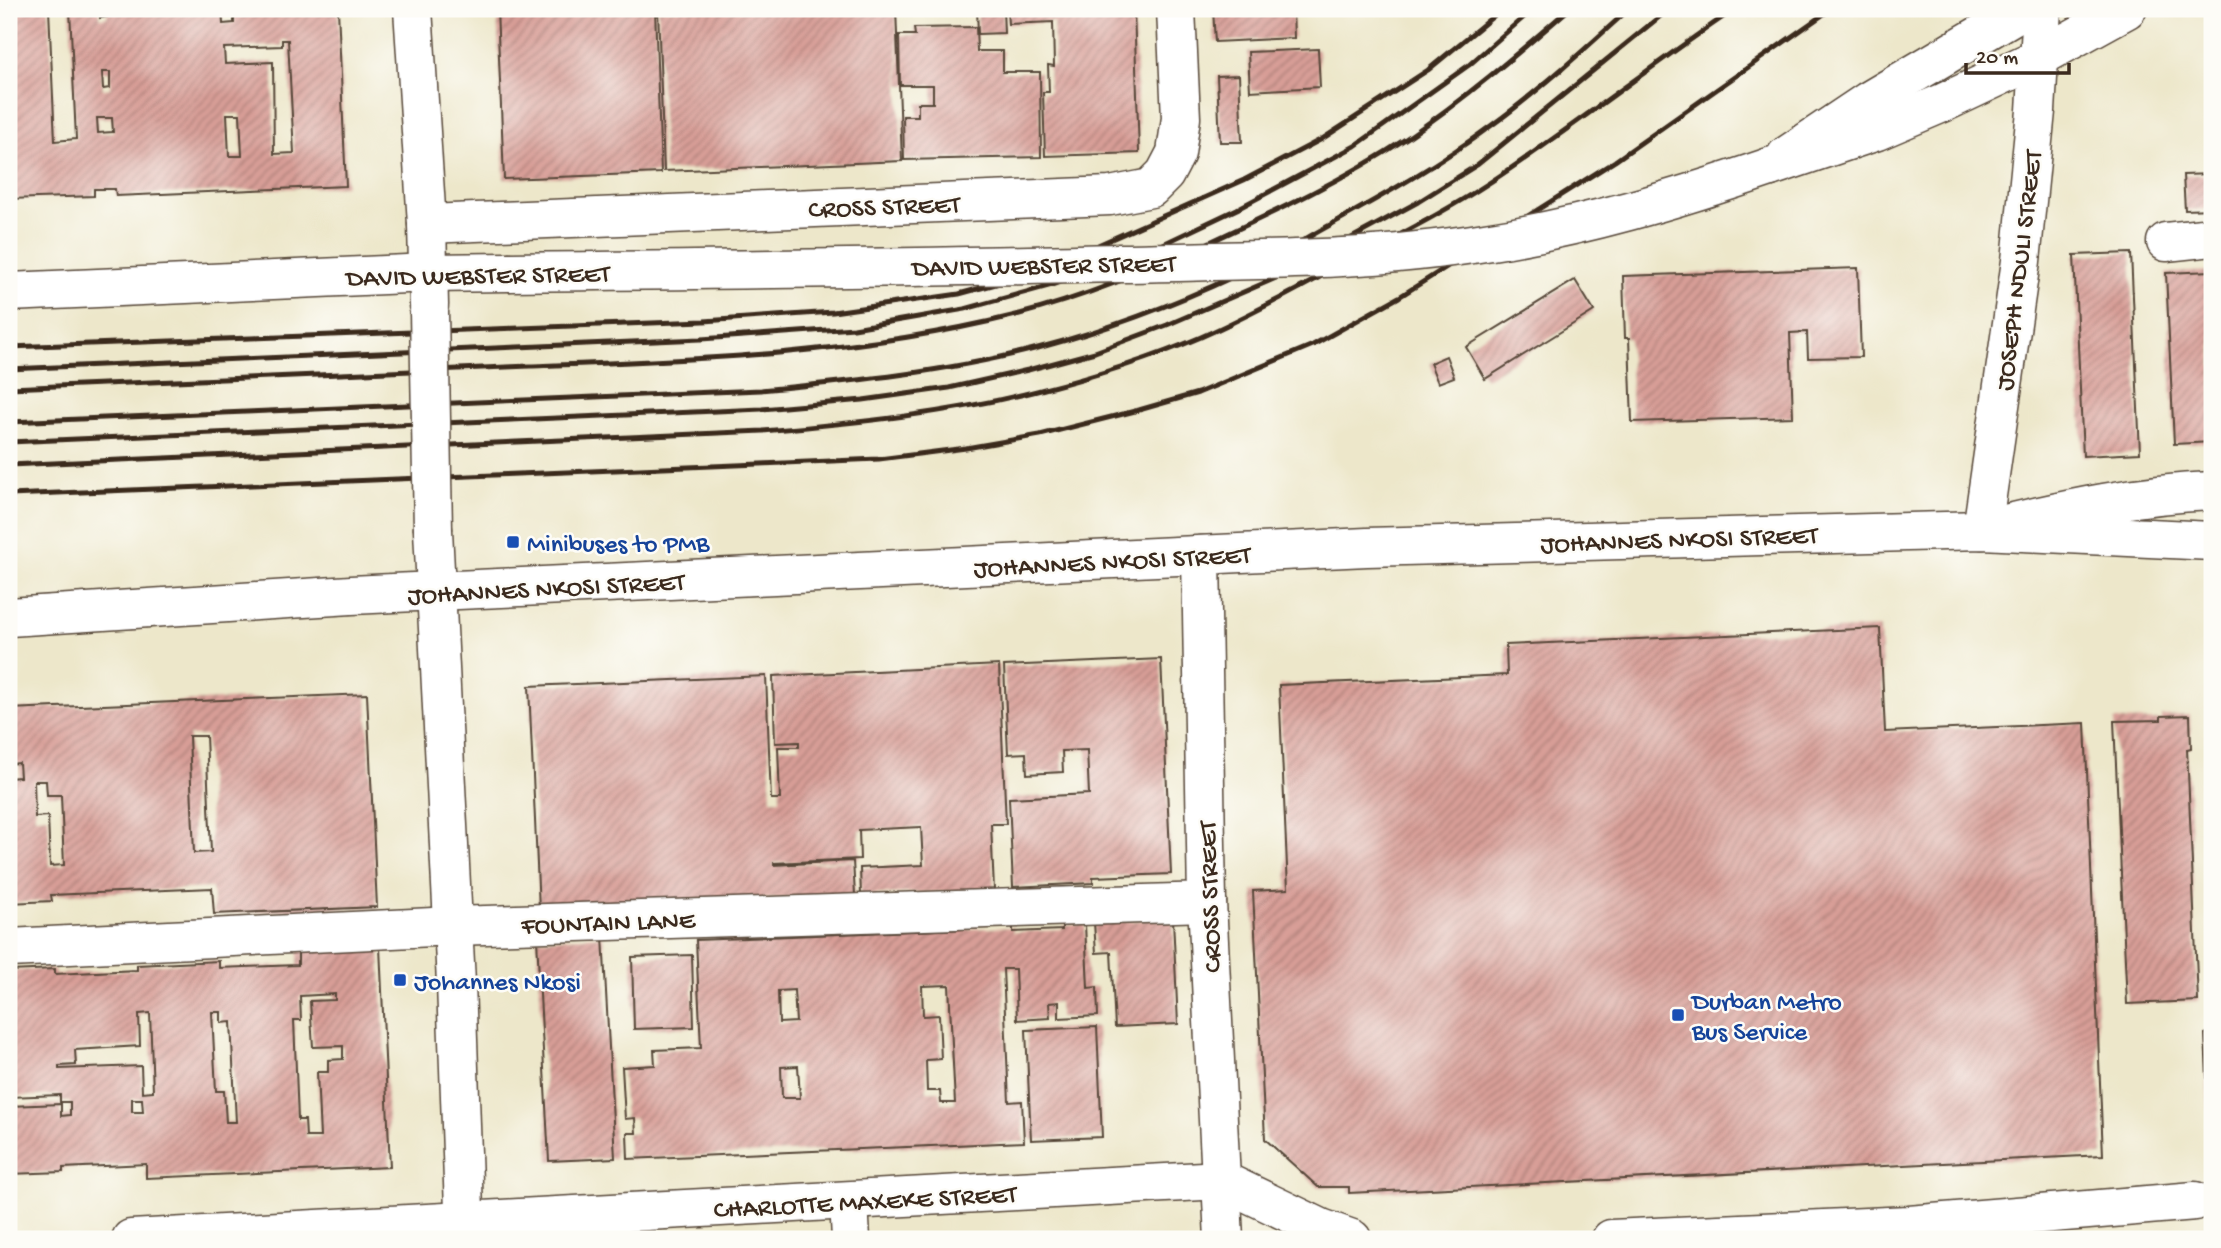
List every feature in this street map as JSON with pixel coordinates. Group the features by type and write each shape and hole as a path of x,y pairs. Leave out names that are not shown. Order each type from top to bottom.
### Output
{"main road":[{"path":"414,9 427,224 435,592 453,926 465,1230"},
{"name":"CROSS STREET","path":"427,224 1110,196 1151,188 1165,174 1176,153 1181,118 1175,9"},
{"name":"DAVID WEBSTER STREET","path":"9,292 429,292 508,272 943,267 1368,256 1485,242 1586,223 1679,198 1769,167 1868,101 2024,9"},
{"name":"JOSEPH NDULI STREET","path":"1982,530 2008,364 2029,183 2042,9"},
{"path":"1769,167 1877,131 2038,58 2127,9"},
{"path":"2166,242 2212,237"},
{"name":"JOHANNES NKOSI STREET","path":"9,617 435,592 1367,547 1982,530 2087,504 2163,493 2212,491"},
{"path":"1982,530 2212,541"},
{"name":"CROSS STREET","path":"1200,555 1207,902 1224,1239"},
{"name":"FOUNTAIN LANE","path":"9,948 453,926 1207,902"},
{"path":"1221,1180 1321,1228 1352,1239"},
{"name":"CHARLOTTE MAXEKE STREET","path":"131,1239 465,1230 849,1201 1221,1180"},
{"path":"849,1201 851,1239"},
{"path":"1611,1239 1909,1232 2195,1201"}],"building":[{"path":"9,9 49,9 55,141 76,139 70,9 100,9 100,18 107,17 107,9 222,9 223,24 234,23 234,15 276,13 276,9 338,9 346,186 116,196 115,189 94,189 94,196 9,199","holes":["282,40 288,40 294,153 274,154 273,62 225,64 224,48 282,46","102,72 110,72 110,88 103,89","227,114 240,114 242,156 229,156","97,118 112,118 113,132 98,133"]},
{"path":"497,9 655,9 661,173 504,179"},
{"path":"658,9 896,9 902,161 664,171"},
{"path":"977,9 1003,9 1004,33 978,34"},
{"path":"1007,9 1134,9 1139,153 1045,156 1043,92 1049,92 1048,65 1054,66 1053,22 1008,24"},
{"path":"1213,9 1293,9 1294,38 1215,42"},
{"path":"976,27 977,51 1003,51 1003,72 1040,72 1041,157 904,160 903,116 918,116 918,103 933,103 933,85 900,85 899,35 915,35 914,28"},
{"path":"1318,49 1320,87 1250,91 1248,52"},
{"path":"1239,75 1242,142 1220,142 1217,76"},
{"path":"2212,174 2212,209 2185,210 2183,175"},
{"path":"2131,253 2140,453 2083,456 2074,255"},
{"path":"1858,268 1861,357 1808,358 1807,332 1790,333 1793,417 1632,422 1629,338 1625,338 1623,276"},
{"path":"2212,271 2212,442 2174,444 2166,273"},
{"path":"1575,280 1594,311 1485,379 1466,347"},
{"path":"1446,356 1454,377 1438,383 1430,363"},
{"name":"Durban Metro Bus Service","path":"1880,628 1885,732 2085,723 2103,1155 1349,1193 1349,1187 1318,1187 1265,1139 1253,891 1288,889 1279,685 1507,675 1506,645"},
{"path":"1161,659 1171,874 1093,877 1093,883 1013,887 1009,798 1089,794 1087,750 1062,751 1063,772 1027,774 1026,753 1008,754 1004,666"},
{"path":"999,665 1006,824 991,824 994,890 861,895 860,868 923,865 921,827 859,830 860,859 774,863 853,861 855,895 539,909 529,686 766,676 771,799 780,799 778,747 799,747 799,742 775,743 773,676"},
{"path":"367,694 377,907 214,914 212,888 51,895 52,901 9,903 9,778 20,777 19,763 9,764 9,709","holes":["189,736 206,736 211,852 194,853","34,781 46,781 47,795 61,795 64,865 50,866 48,816 35,817"]},
{"path":"2190,715 2191,748 2187,749 2198,1001 2127,1004 2114,721 2161,720 2161,716"},
{"path":"1173,919 1178,1024 1115,1027 1111,952 1096,953 1094,922"},
{"path":"1085,924 1088,988 1097,987 1098,1016 1059,1018 1059,1002 1049,1003 1050,1018 1017,1020 1015,969 1003,969 1009,1102 1022,1101 1024,1142 628,1159 627,1133 636,1133 635,1118 625,1119 622,1067 655,1065 654,1050 701,1048 696,940 1013,927 1013,932 1062,930 1062,926","holes":["949,985 955,1103 941,1103 940,1091 927,1091 926,1060 941,1059 939,1015 923,1016 922,986","794,990 796,1022 779,1023 778,991","798,1066 800,1098 782,1098 781,1067"]},
{"path":"603,936 615,1158 549,1161 537,939"},
{"path":"380,947 390,1167 146,1178 146,1164 9,1174 9,1106 61,1104 61,1116 70,1115 70,1102 60,1102 60,1095 9,1097 9,971 55,969 55,974 137,970 137,965 219,961 219,968 298,965 298,950","holes":["335,994 335,1000 310,1001 313,1047 343,1046 343,1059 328,1060 328,1072 317,1072 320,1137 306,1137 305,1120 298,1120 294,1020 301,1020 300,996","212,1012 221,1012 221,1023 231,1022 236,1122 226,1122 224,1091 216,1091","150,1013 153,1091 142,1092 141,1066 59,1069 59,1066 76,1065 75,1050 140,1046 139,1014","132,1099 142,1099 143,1112 132,1112"]},
{"path":"692,955 694,1027 634,1029 632,957"},
{"path":"1097,1027 1102,1137 1031,1140 1026,1030"},
{"path":"2212,1031 2212,1145 2210,1145 2205,1034"}],"railway":[{"path":"9,347 704,321 833,312 959,294 1033,274 1244,180 1322,139 1428,70 1502,9"},
{"path":"9,369 701,339 854,328 965,309 1052,285 1142,254 1237,209 1355,146 1469,65 1533,9"},
{"path":"9,388 713,358 896,339 1016,315 1090,292 1139,273 1335,181 1407,138 1449,108 1569,9"},
{"path":"9,422 761,390 935,369 1038,348 1114,325 1213,286 1272,258 1372,202 1492,125 1545,83 1629,9"},
{"path":"9,442 762,409 863,400 949,388 1028,370 1095,352 1167,325 1283,275 1418,202 1477,165 1669,9"},
{"path":"9,465 763,431 935,412 1058,386 1140,361 1201,337 1274,302 1438,214 1523,160 1735,9"},
{"path":"9,495 879,459 1040,435 1139,410 1198,393 1313,345 1399,297 1615,161 1831,9"}],"place":[{"name":"Minibuses to PMB","path":"513,542"},
{"name":"Johannes Nkosi","path":"400,980"},
{"name":"Durban Metro Bus Service","path":"1678,1015"}]}
